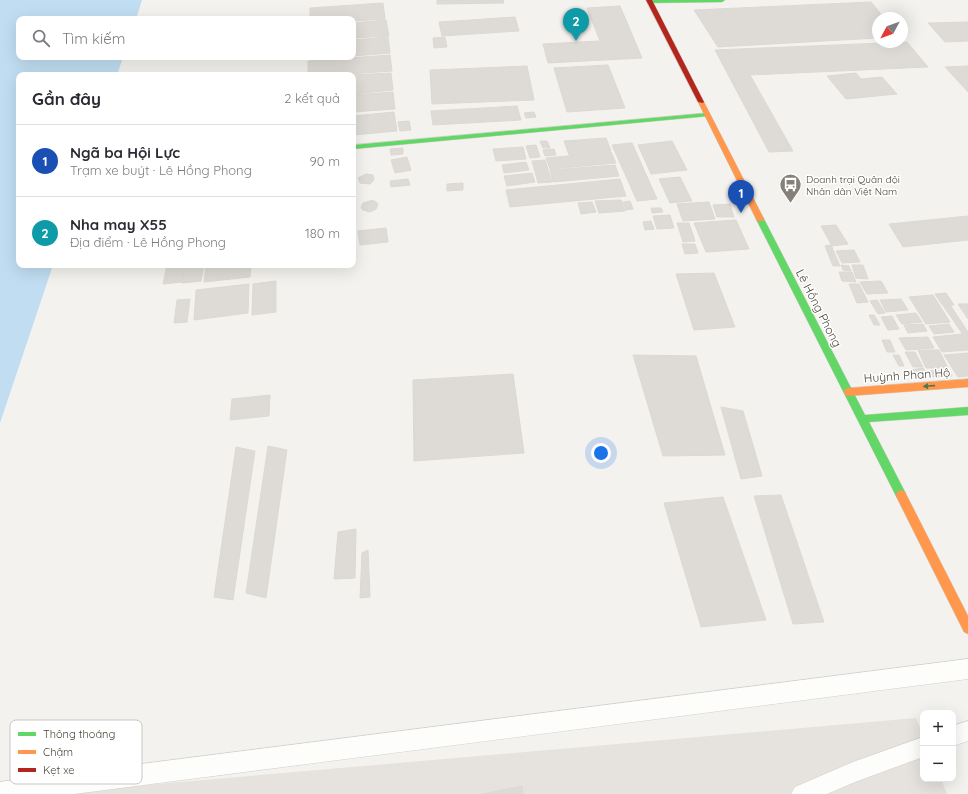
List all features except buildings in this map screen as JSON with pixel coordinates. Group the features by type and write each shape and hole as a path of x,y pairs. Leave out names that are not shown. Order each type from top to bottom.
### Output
{"main road":[{"path":"649,1 722,0"},
{"name":"Lê Hồng Phong","path":"649,1 968,628"},
{"path":"356,147 707,115"},
{"name":"Huỳnh Phan Hộ","path":"848,392 968,383"},
{"path":"862,419 968,411"}],"lane":[{"path":"142,775 968,669"},
{"path":"956,735 968,731"},
{"path":"802,794 853,772 920,748"},
{"path":"0,793 70,784"}],"shaded area":[{"path":"916,718 920,728 920,782 942,782 947,794 42,794"}],"water":[{"path":"0,0 142,0 137,16 16,16 16,60 122,60 118,72 16,72 16,268 52,268 0,423"}],"traffic: fast":[{"path":"650,2 722,0"},
{"path":"356,147 707,115"},
{"path":"760,219 901,495"},
{"path":"862,419 968,411"}],"traffic: slow":[{"path":"701,102 760,219"},
{"path":"848,392 968,383"},
{"path":"901,495 968,628"}],"traffic: jam":[{"path":"649,0 701,102"}],"place":[{"name":"Nha may X55","path":"576,41"},
{"name":"Doanh trại Quân đội Nhân dân Việt Nam","path":"790,204"},
{"name":"Ngã ba Hội Lực","path":"741,213"}]}
